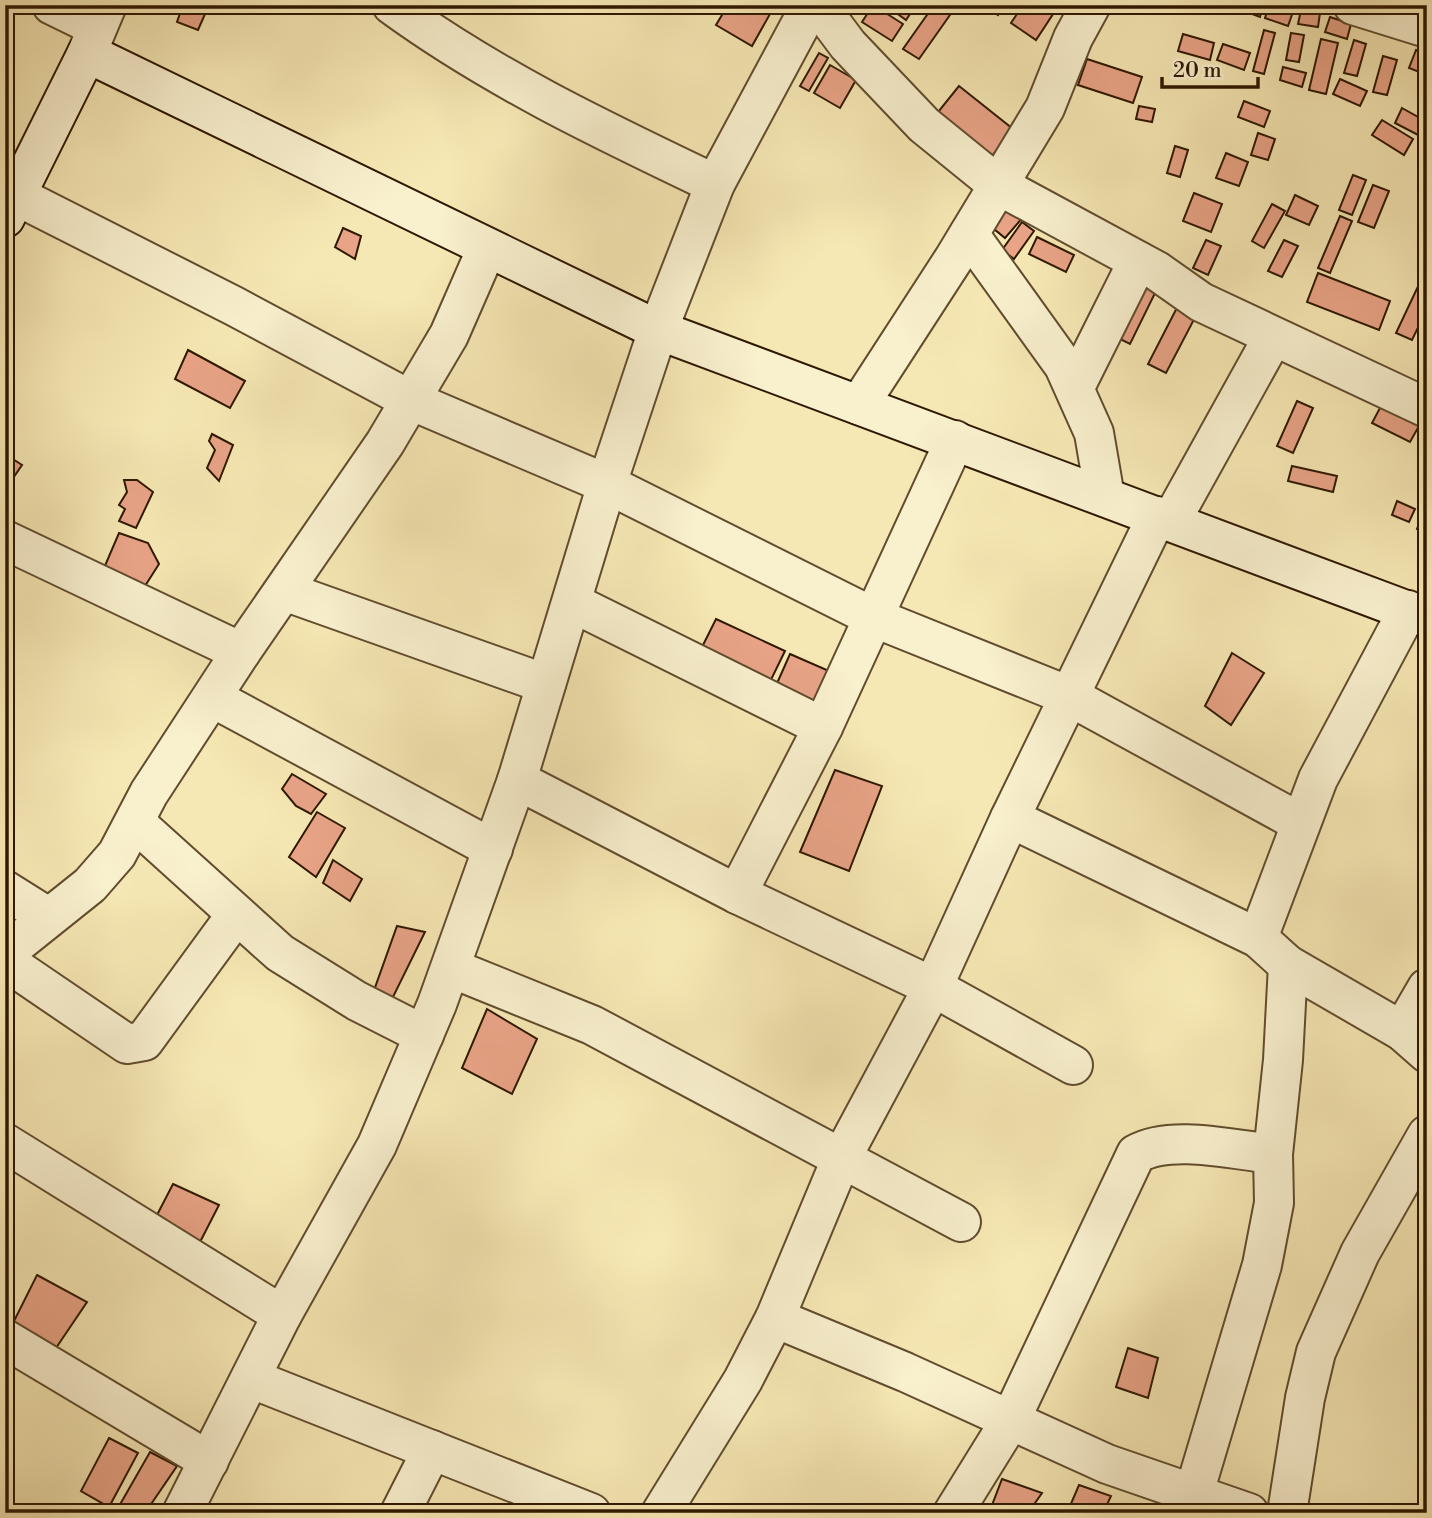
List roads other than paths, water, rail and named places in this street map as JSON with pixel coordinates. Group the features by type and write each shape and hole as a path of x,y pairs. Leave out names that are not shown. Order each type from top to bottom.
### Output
{"street":[{"path":"52,5 487,248 658,330 1418,614 1318,779 1299,822 1258,938"},
{"path":"392,5 436,37 579,119 715,184"},
{"path":"182,1513 252,1380 282,1315 377,1145 424,1035 451,968 517,780 607,484 658,330 715,184 811,5"},
{"path":"818,5 848,45 924,125 998,185 1138,261 1201,302 1427,408"},
{"path":"859,405 1045,108 1073,38 1091,5"},
{"path":"1353,5 1427,28"},
{"path":"97,28 10,206 222,300 410,400 607,484 875,618 1069,696 1299,822"},
{"path":"969,233 1064,366 1094,433 1105,497"},
{"path":"5,953 90,885 117,854 136,823 149,793 241,652 355,491 449,335 487,248"},
{"path":"1074,387 1138,261"},
{"path":"661,1513 743,1380 775,1318 842,1157 933,987 1069,696 1164,519 1273,337"},
{"path":"737,894 823,727 955,440"},
{"path":"5,540 241,652"},
{"path":"284,591 547,684"},
{"path":"573,603 823,727"},
{"path":"212,698 492,849"},
{"path":"517,780 737,894 933,987 1073,1065"},
{"path":"1010,818 1258,938 1287,965 1414,1042 1427,988"},
{"path":"136,823 260,938 319,979 424,1035"},
{"path":"5,890 48,918"},
{"path":"5,961 127,1044 138,1044 144,1041 236,915"},
{"path":"775,1318 1107,1464 1217,1505 1274,1203 1273,1154 1283,1060 1287,965"},
{"path":"451,968 592,1025 961,1223"},
{"path":"1287,1513 1306,1398 1317,1352 1360,1253 1427,1135"},
{"path":"5,1143 282,1315"},
{"path":"953,1513 1010,1421 1136,1154 1155,1146 1178,1144 1273,1154"},
{"path":"5,1339 209,1461"},
{"path":"252,1380 591,1513"},
{"path":"400,1513 432,1450"}]}
